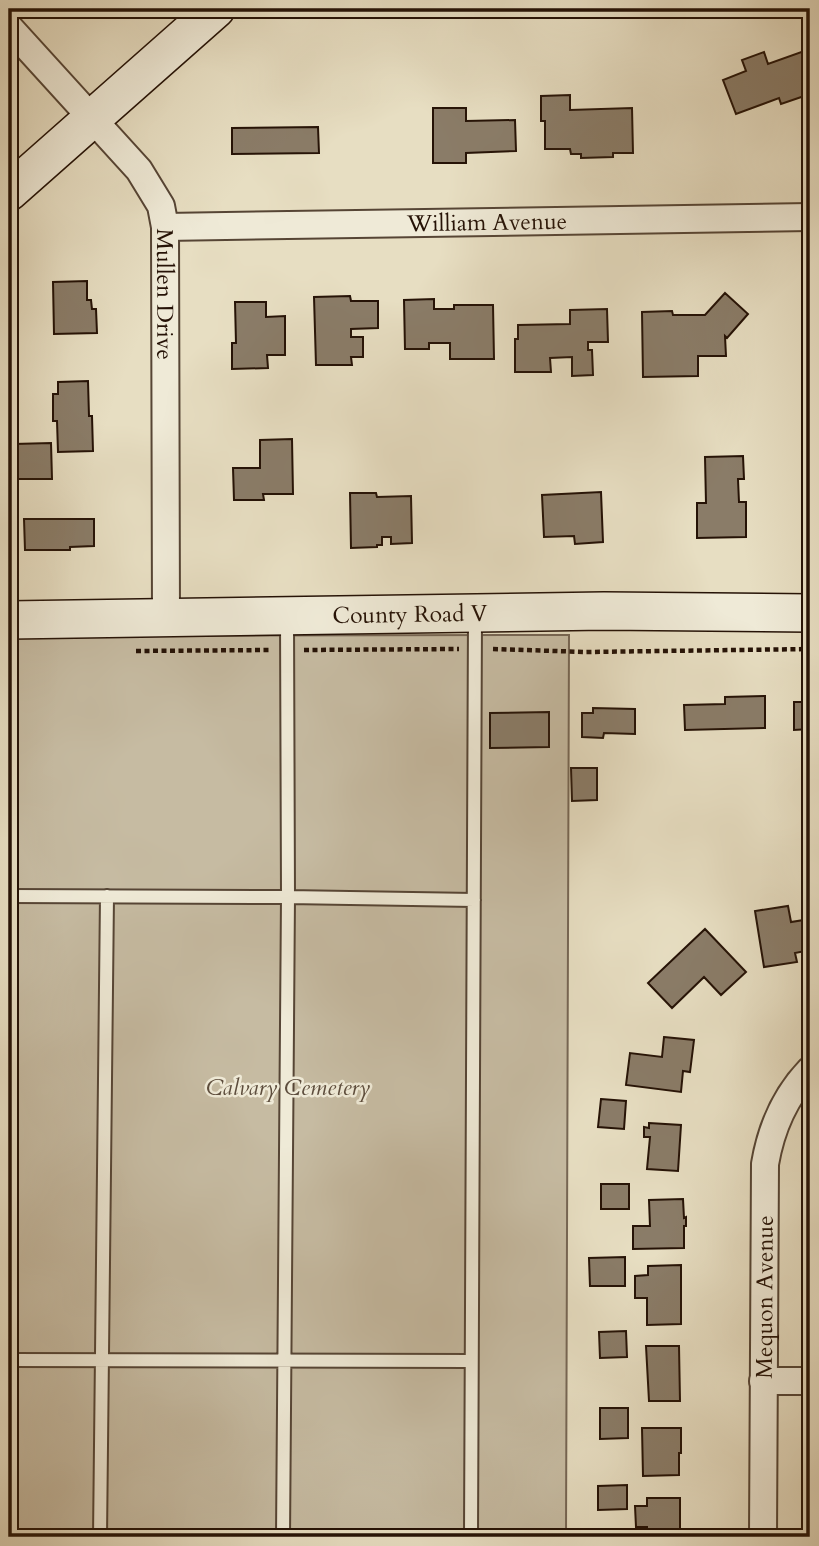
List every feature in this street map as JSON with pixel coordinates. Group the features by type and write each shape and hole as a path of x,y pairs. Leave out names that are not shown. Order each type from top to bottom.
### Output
{"main road":[{"path":"9,192 216,9"},
{"name":"County Road V","path":"9,620 166,618 287,633 475,631 618,611 810,613"}],"street":[{"name":"Mullen Drive","path":"9,27 139,170 161,206 165,226 166,618"},
{"name":"William Avenue","path":"165,226 810,217"},
{"name":"Mequon Avenue","path":"763,1537 765,1164 780,1113 810,1070"},
{"path":"763,1381 810,1381"}],"lane":[{"path":"471,1537 475,631"},
{"path":"283,1537 288,897 287,633"},
{"path":"9,896 474,900"},
{"path":"100,1537 107,896"},
{"path":"9,1360 471,1361"}],"path":[{"path":"134,651 287,633 475,631 586,652 810,649"}],"green space":[{"name":"Calvary Cemetery","path":"569,635 566,1537 9,1537 9,636"}],"building":[{"path":"807,50 810,60 810,82 807,83 810,94 781,104 779,98 736,114 723,80 746,71 742,60 764,52 768,64"},
{"path":"570,95 570,110 632,108 633,153 581,158 581,154 571,154 570,149 545,149 545,121 541,121 541,96"},
{"path":"433,108 466,108 466,121 515,120 516,151 466,153 466,163 433,163"},
{"path":"318,127 319,153 232,154 232,128"},
{"path":"87,281 87,300 91,300 92,309 96,309 97,333 54,334 53,282"},
{"path":"725,293 748,314 727,338 725,336 726,356 698,356 698,376 643,377 642,312 672,311 673,315 705,315"},
{"path":"350,296 351,301 378,301 378,328 351,329 351,337 363,337 363,357 351,357 352,365 316,365 314,297"},
{"path":"434,299 434,309 454,309 454,305 493,305 494,359 450,359 450,343 429,343 429,349 405,349 404,300"},
{"path":"235,302 266,302 266,317 285,316 285,355 267,355 268,368 232,369 232,343 236,343"},
{"path":"607,309 608,342 588,342 588,350 592,350 593,375 572,376 572,357 550,358 551,372 515,372 515,339 518,339 518,325 570,324 570,310"},
{"path":"88,381 93,451 58,452 57,421 53,421 53,394 58,394 58,382"},
{"path":"292,439 293,494 263,494 264,500 234,500 233,468 260,468 260,440"},
{"path":"51,443 52,479 15,479 14,444"},
{"path":"743,456 744,479 738,479 739,502 746,502 746,537 697,538 697,503 706,503 705,457"},
{"path":"601,492 603,542 575,544 574,536 544,537 542,495"},
{"path":"350,493 376,493 377,497 411,496 412,543 391,544 391,537 382,537 382,545 377,547 351,548"},
{"path":"24,519 94,519 94,546 70,547 70,550 25,550"},
{"path":"765,696 765,728 685,730 684,705 725,704 725,697"},
{"path":"794,702 810,702 810,729 794,730"},
{"path":"593,708 635,709 635,734 604,733 603,738 582,737 582,713 593,713"},
{"path":"549,712 549,747 490,748 490,713"},
{"path":"571,768 597,768 597,800 572,801"},
{"path":"788,906 791,922 810,919 810,950 795,953 797,962 764,967 755,911"},
{"path":"705,929 746,972 721,995 704,977 672,1008 648,983"},
{"path":"664,1037 694,1040 690,1072 683,1071 681,1092 626,1085 630,1053 662,1057"},
{"path":"601,1099 626,1101 624,1129 598,1127"},
{"path":"649,1123 681,1125 678,1171 647,1169 650,1137 644,1137 644,1127 649,1128"},
{"path":"601,1184 629,1184 629,1209 601,1209"},
{"path":"683,1199 684,1218 686,1217 684,1248 633,1249 633,1226 650,1226 649,1200"},
{"path":"625,1257 625,1286 590,1286 589,1258"},
{"path":"681,1265 681,1324 647,1325 647,1298 635,1298 635,1276 648,1275 648,1266"},
{"path":"626,1331 627,1357 600,1358 599,1332"},
{"path":"646,1346 679,1346 680,1401 649,1401"},
{"path":"600,1408 628,1408 628,1438 600,1439"},
{"path":"642,1428 681,1428 679,1475 643,1476"},
{"path":"627,1485 627,1509 598,1510 598,1486"},
{"path":"647,1498 680,1498 680,1537 647,1537 647,1527 636,1527 635,1506 647,1506"}]}
